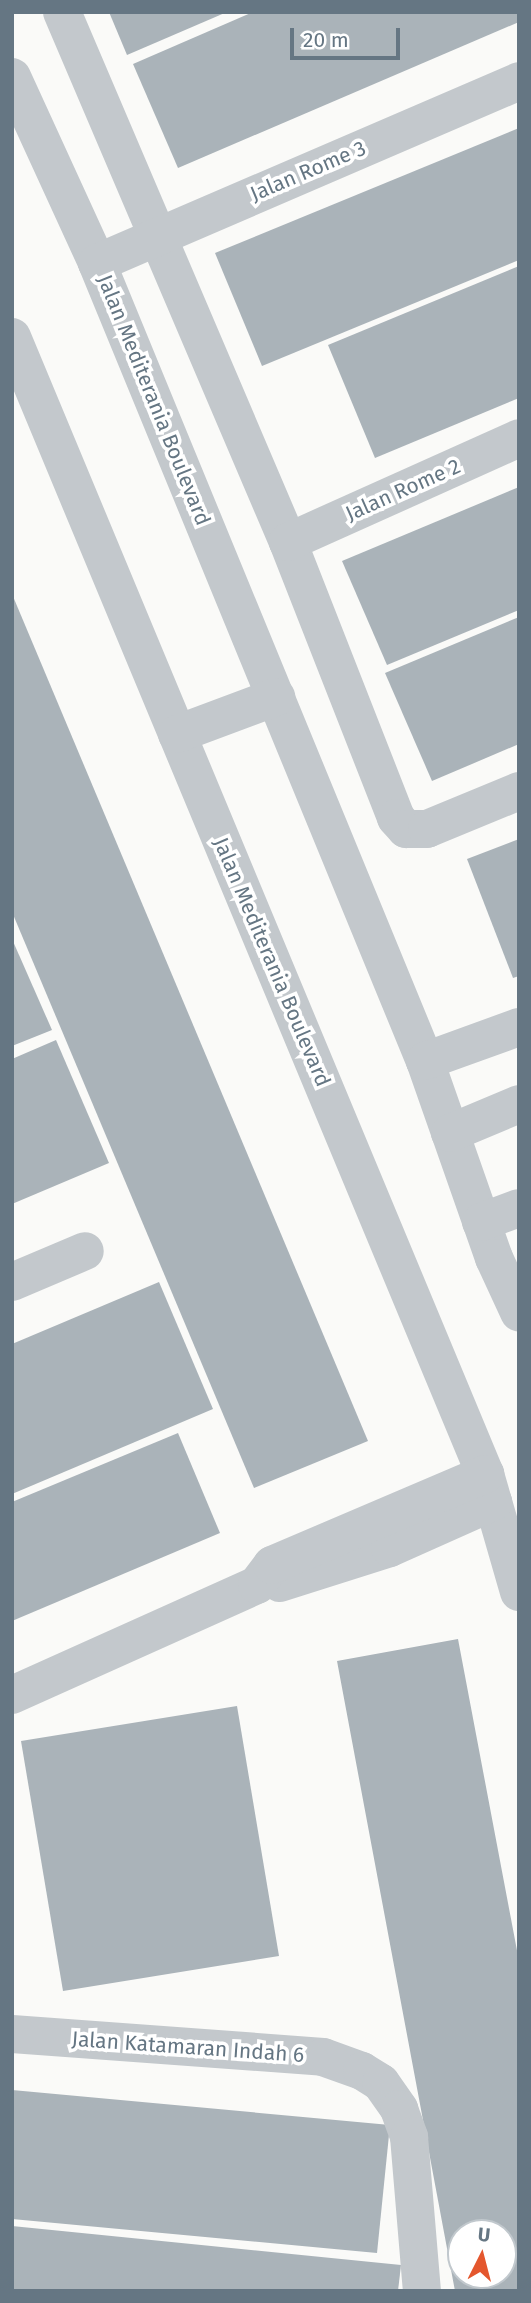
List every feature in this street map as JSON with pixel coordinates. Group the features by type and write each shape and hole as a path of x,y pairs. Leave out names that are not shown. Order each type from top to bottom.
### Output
{"street":[{"path":"62,12 288,542 390,805 407,828 427,830 519,791"},
{"name":"Jalan Mediterania Boulevard","path":"12,77 23,132 97,263 425,1061 481,1222 519,1312"},
{"name":"Jalan Rome 3","path":"97,263 519,81"},
{"name":"Jalan Mediterania Boulevard","path":"12,337 489,1488 519,1592"},
{"name":"Jalan Rome 2","path":"288,542 519,438"},
{"path":"177,734 276,697"},
{"path":"425,1061 519,1027"},
{"path":"450,1133 519,1104"},
{"path":"481,1222 519,1208"},
{"path":"12,1282 85,1251"},
{"path":"12,1695 257,1585 284,1583 390,1548 489,1488"},
{"name":"Jalan Katamaran Indah 6","path":"12,2034 323,2057 362,2071 380,2083 399,2109 408,2137 422,2291"}],"building":[{"path":"109,12 227,12 127,55"},
{"path":"253,12 519,12 519,22 178,168 133,64"},
{"path":"519,128 519,260 262,366 215,253"},
{"path":"519,266 519,398 375,458 328,345"},
{"path":"519,487 519,610 387,665 342,561"},
{"path":"12,594 368,1441 254,1488 12,912"},
{"path":"519,617 519,744 432,781 385,673"},
{"path":"519,839 519,976 513,978 467,859"},
{"path":"12,939 52,1030 12,1046"},
{"path":"56,1040 109,1163 12,1204 12,1059"},
{"path":"159,1282 213,1409 12,1494 12,1344"},
{"path":"178,1433 220,1533 12,1621 12,1502"},
{"path":"458,1639 519,1961 519,2291 455,2289 517,2289 517,2219 447,2219 447,2248 337,1661"},
{"path":"237,1706 279,1956 63,1991 21,1741"},
{"path":"12,2090 390,2125 377,2253 12,2219"},
{"path":"12,2226 401,2265 398,2291 12,2291"}]}
